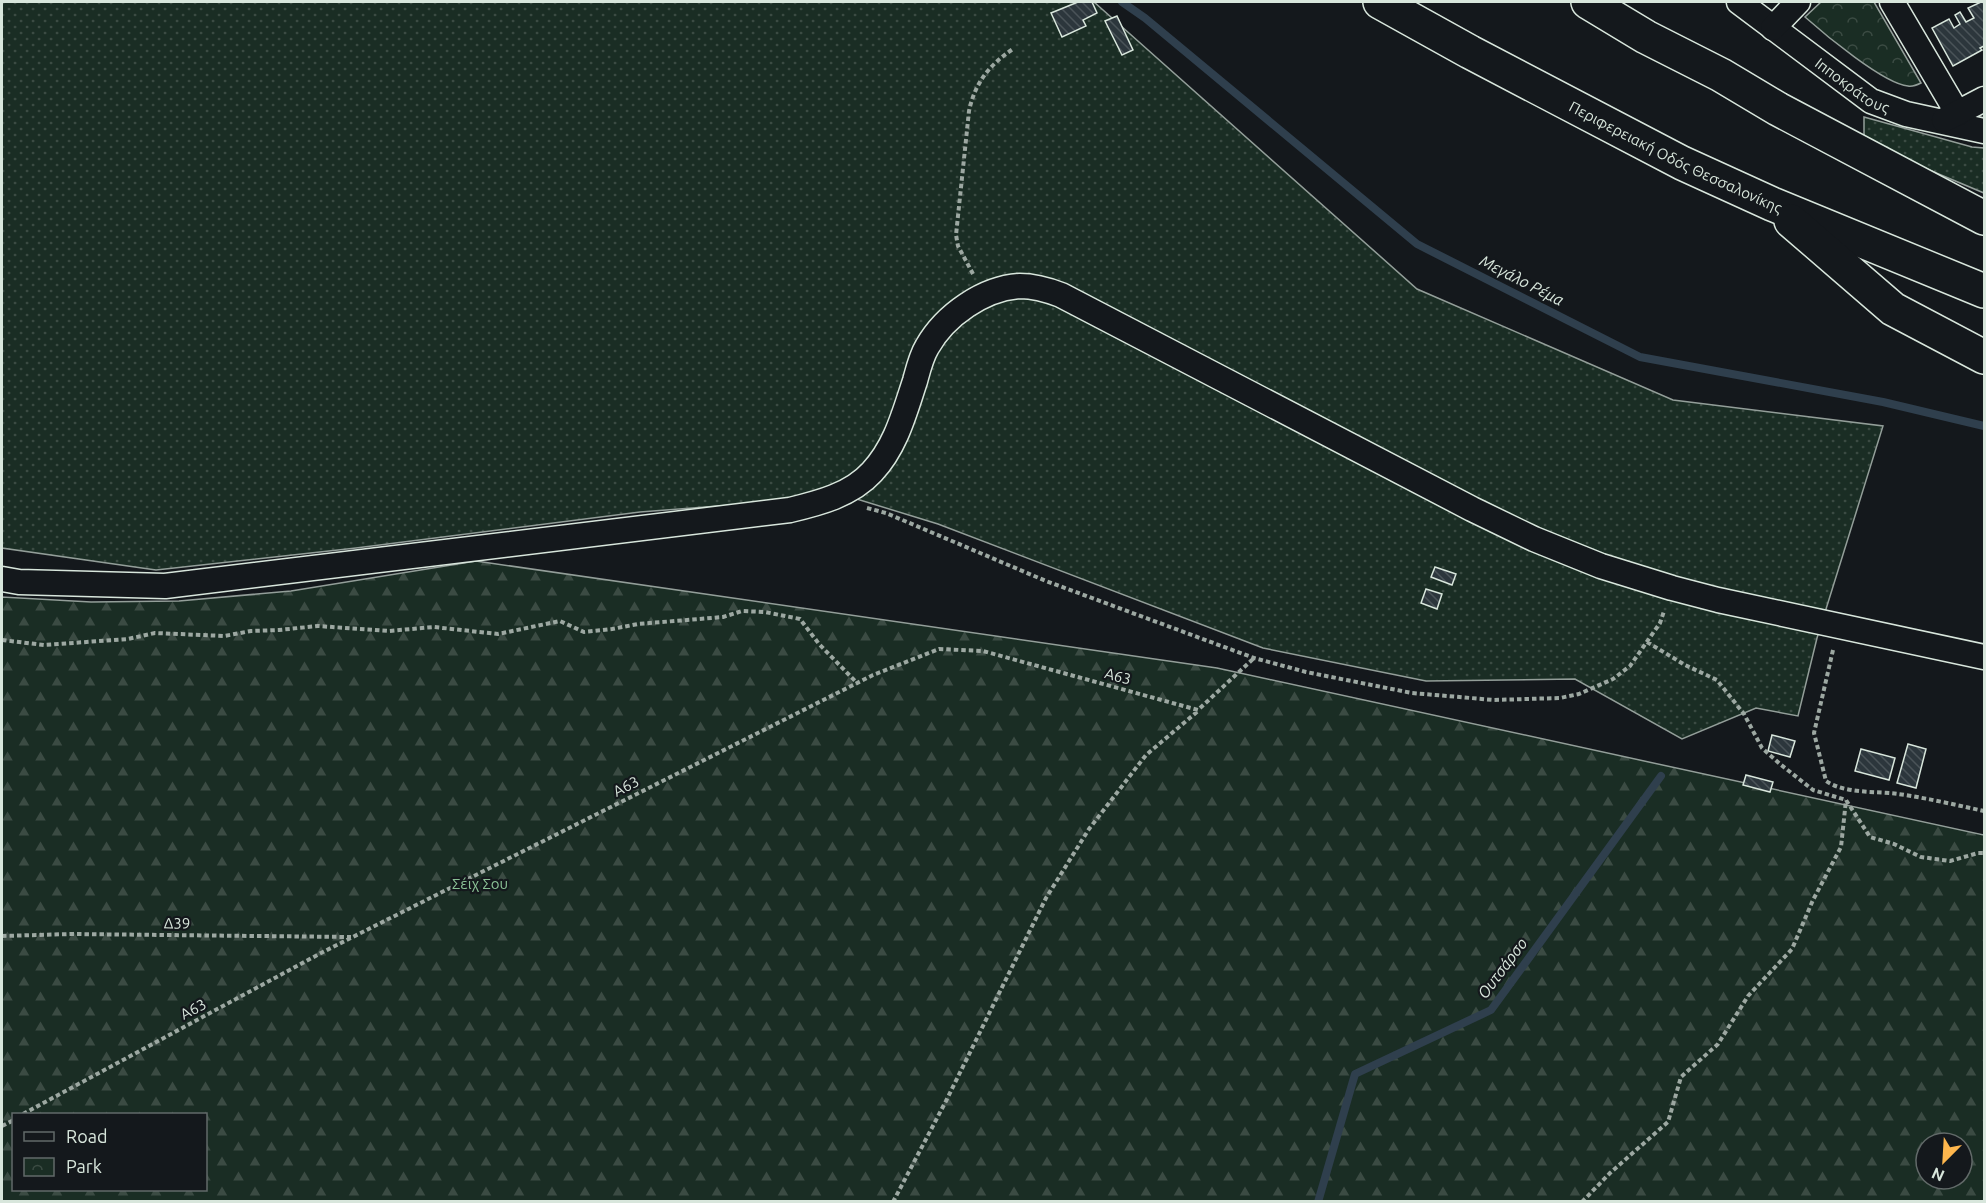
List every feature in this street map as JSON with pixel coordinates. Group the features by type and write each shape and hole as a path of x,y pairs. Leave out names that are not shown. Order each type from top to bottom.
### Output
{"highway":[{"name":"Περιφερειακή Οδός Θεσσαλονίκης","path":"1380,2 1682,164 1772,204 1984,291"},
{"path":"1588,2 1646,37 1721,75 1778,109 1984,217"},
{"path":"1772,204 1893,309 1984,357"}],"street":[{"name":"Ιπποκράτους","path":"1739,2 1871,101 1896,112 1933,121 1949,117 1984,130"},
{"path":"1773,28 1798,2"},
{"path":"1892,2 1949,117 1984,99"},
{"path":"2,579 19,582 165,586 778,511 823,502 851,488 871,473 878,464 899,432 927,347 940,328 954,315 984,296 1003,289 1022,286 1042,288 1061,295 1472,509 1601,566 1672,588 1984,657"}],"path":[{"path":"984,296 957,246 956,235 969,111 977,87 991,66 1013,49"},
{"path":"823,502 849,504 886,513 1046,581 1254,657 1316,674 1412,693 1494,700 1560,698 1579,694 1613,679 1630,666 1660,623 1672,588"},
{"path":"2,640 44,645 128,639 155,633 224,636 250,631 318,626 389,631 434,627 498,634 560,621 584,632 638,624 723,617 742,611 765,612 800,619 819,644 857,683"},
{"path":"1839,626 1814,733 1826,781 1845,788 1899,794 1984,811"},
{"path":"1647,642 1685,665 1717,680 1744,714 1762,748 1813,790 1846,800 1870,837 1894,844 1921,857 1950,861 1984,853"},
{"name":"Α63","path":"26,1113 352,937 873,675 939,649 983,651 1198,710"},
{"path":"892,1202 946,1101 1046,898 1089,829 1146,755 1254,657"},
{"path":"1582,1202 1610,1173 1668,1122 1681,1077 1718,1044 1748,996 1792,949 1813,900 1841,847 1846,800"},
{"name":"Δ39","path":"2,936 72,934 352,937"}],"green space":[{"path":"2,2 1094,2 1417,289 1673,400 1883,426 1817,638 1798,716 1756,708 1682,739 1575,679 1426,681 1263,648 938,524 847,496 640,512 356,548 156,570 2,548"},
{"path":"1821,2 1874,2 1921,83 1908,86 1884,77 1826,35 1805,17"},
{"path":"1864,117 1972,147 1984,148 1984,193 1891,154 1864,138"},
{"name":"Σέιχ Σου","path":"476,561 1217,668 1984,835 1984,1201 2,1201 2,597 91,602 179,601 291,591"}],"building":[{"path":"1078,2 1092,2 1097,13 1083,20 1086,26 1062,37 1051,13"},
{"path":"1984,2 1984,46 1980,48 1982,50 1953,66 1932,28 1949,19 1954,28 1960,24 1955,15 1960,12 1966,22 1974,18 1968,8"},
{"path":"1117,16 1133,50 1122,55 1105,21"},
{"path":"1435,567 1456,574 1452,585 1431,577"},
{"path":"1426,589 1442,594 1437,609 1421,603"},
{"path":"1772,735 1795,741 1790,757 1768,751"},
{"path":"1908,744 1926,749 1916,788 1897,783"},
{"path":"1861,749 1895,758 1889,780 1855,771"},
{"path":"1746,775 1773,782 1770,792 1743,785"}],"waterway":[{"name":"Μεγάλο Ρέμα","path":"1122,2 1145,18 1417,244 1640,357 1883,402 1984,426"},
{"name":"Ουτσάρσο","path":"1318,1202 1355,1074 1491,1010 1661,776"}]}
